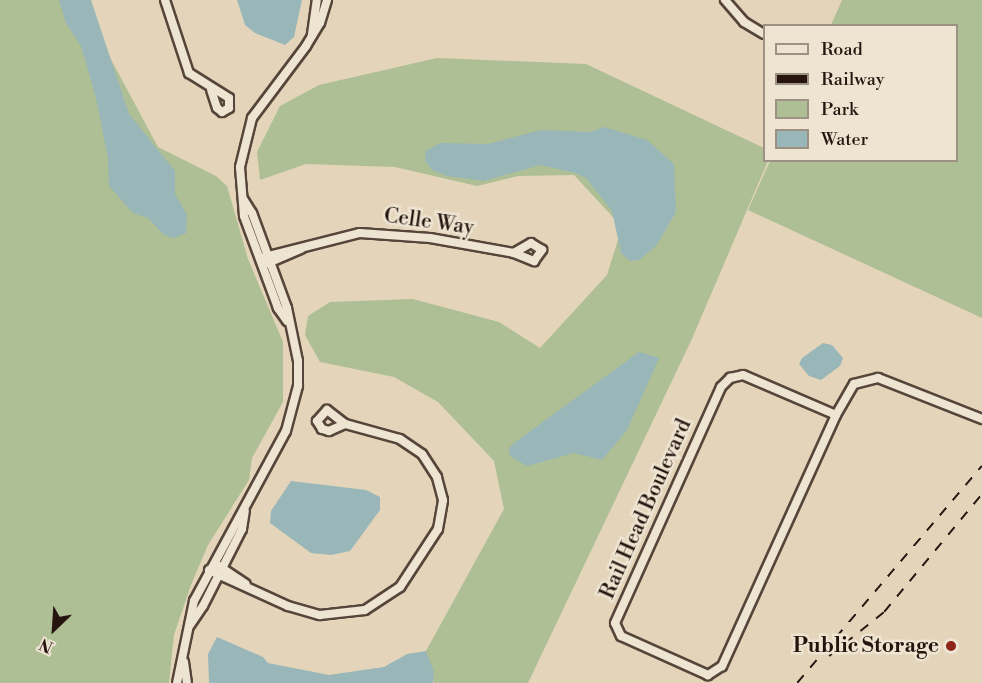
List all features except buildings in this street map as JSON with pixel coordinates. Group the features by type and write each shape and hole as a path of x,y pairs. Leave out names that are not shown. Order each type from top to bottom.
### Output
{"street":[{"path":"165,0 183,62 189,73 212,90"},
{"path":"312,35 317,0"},
{"path":"289,324 278,308 244,216 240,167 252,118 312,35 327,0"},
{"path":"725,0 744,22 763,33"},
{"path":"190,625 242,530 246,510 295,405 298,361 289,324 270,258 244,200"},
{"name":"Celle Way","path":"260,262 304,246 350,234 393,233 514,253"},
{"name":"Rail Head Boulevard","path":"836,415 750,376 737,375 725,382 616,619 619,634 704,674 720,670 836,415 854,384 878,378 982,419"},
{"path":"211,567 311,614 358,612 395,592 431,543 440,523 442,500 429,461 400,439 345,424"},
{"path":"177,683 194,601 232,525 246,510"},
{"path":"183,658 187,683"}],"green space":[{"path":"0,0 89,0 86,13 158,147 216,176 227,186 248,259 283,342 283,402 252,458 249,480 208,545 191,585 174,635 169,683 0,683"},
{"path":"842,0 982,0 982,318 748,210 770,162 958,162 958,24 831,24"},
{"path":"437,58 586,64 763,148 763,162 768,162 691,341 528,683 434,683 426,651 504,509 494,461 438,402 394,377 320,362 305,335 308,316 330,302 413,299 499,322 540,348 607,275 622,227 574,175 518,176 477,186 395,167 306,164 260,180 257,152 280,106 319,85"}],"water":[{"path":"59,0 91,0 129,114 175,171 175,194 187,215 186,233 174,238 164,235 148,218 133,213 109,186 108,158 96,98 81,46 66,23"},
{"path":"237,0 302,0 294,37 285,45 255,33 245,25"},
{"path":"604,127 647,140 674,164 676,212 656,246 639,260 630,261 621,253 612,211 586,178 575,173 540,165 484,181 447,176 432,170 425,161 426,151 440,143 488,144 541,130 590,132"},
{"path":"823,343 832,345 843,358 840,366 821,380 809,376 799,364 802,358"},
{"path":"639,352 659,358 627,430 602,460 574,453 527,466 510,456 509,448 514,443"},
{"path":"291,481 366,490 380,497 380,510 350,551 331,555 311,553 270,523 271,511"},
{"path":"217,637 263,657 268,663 329,675 384,667 407,654 426,651 434,672 433,683 209,683 208,654"}],"railway":[{"path":"797,683 982,466"},
{"path":"829,656 884,612 982,494"}],"place":[{"name":"Public Storage","path":"951,646"}]}
